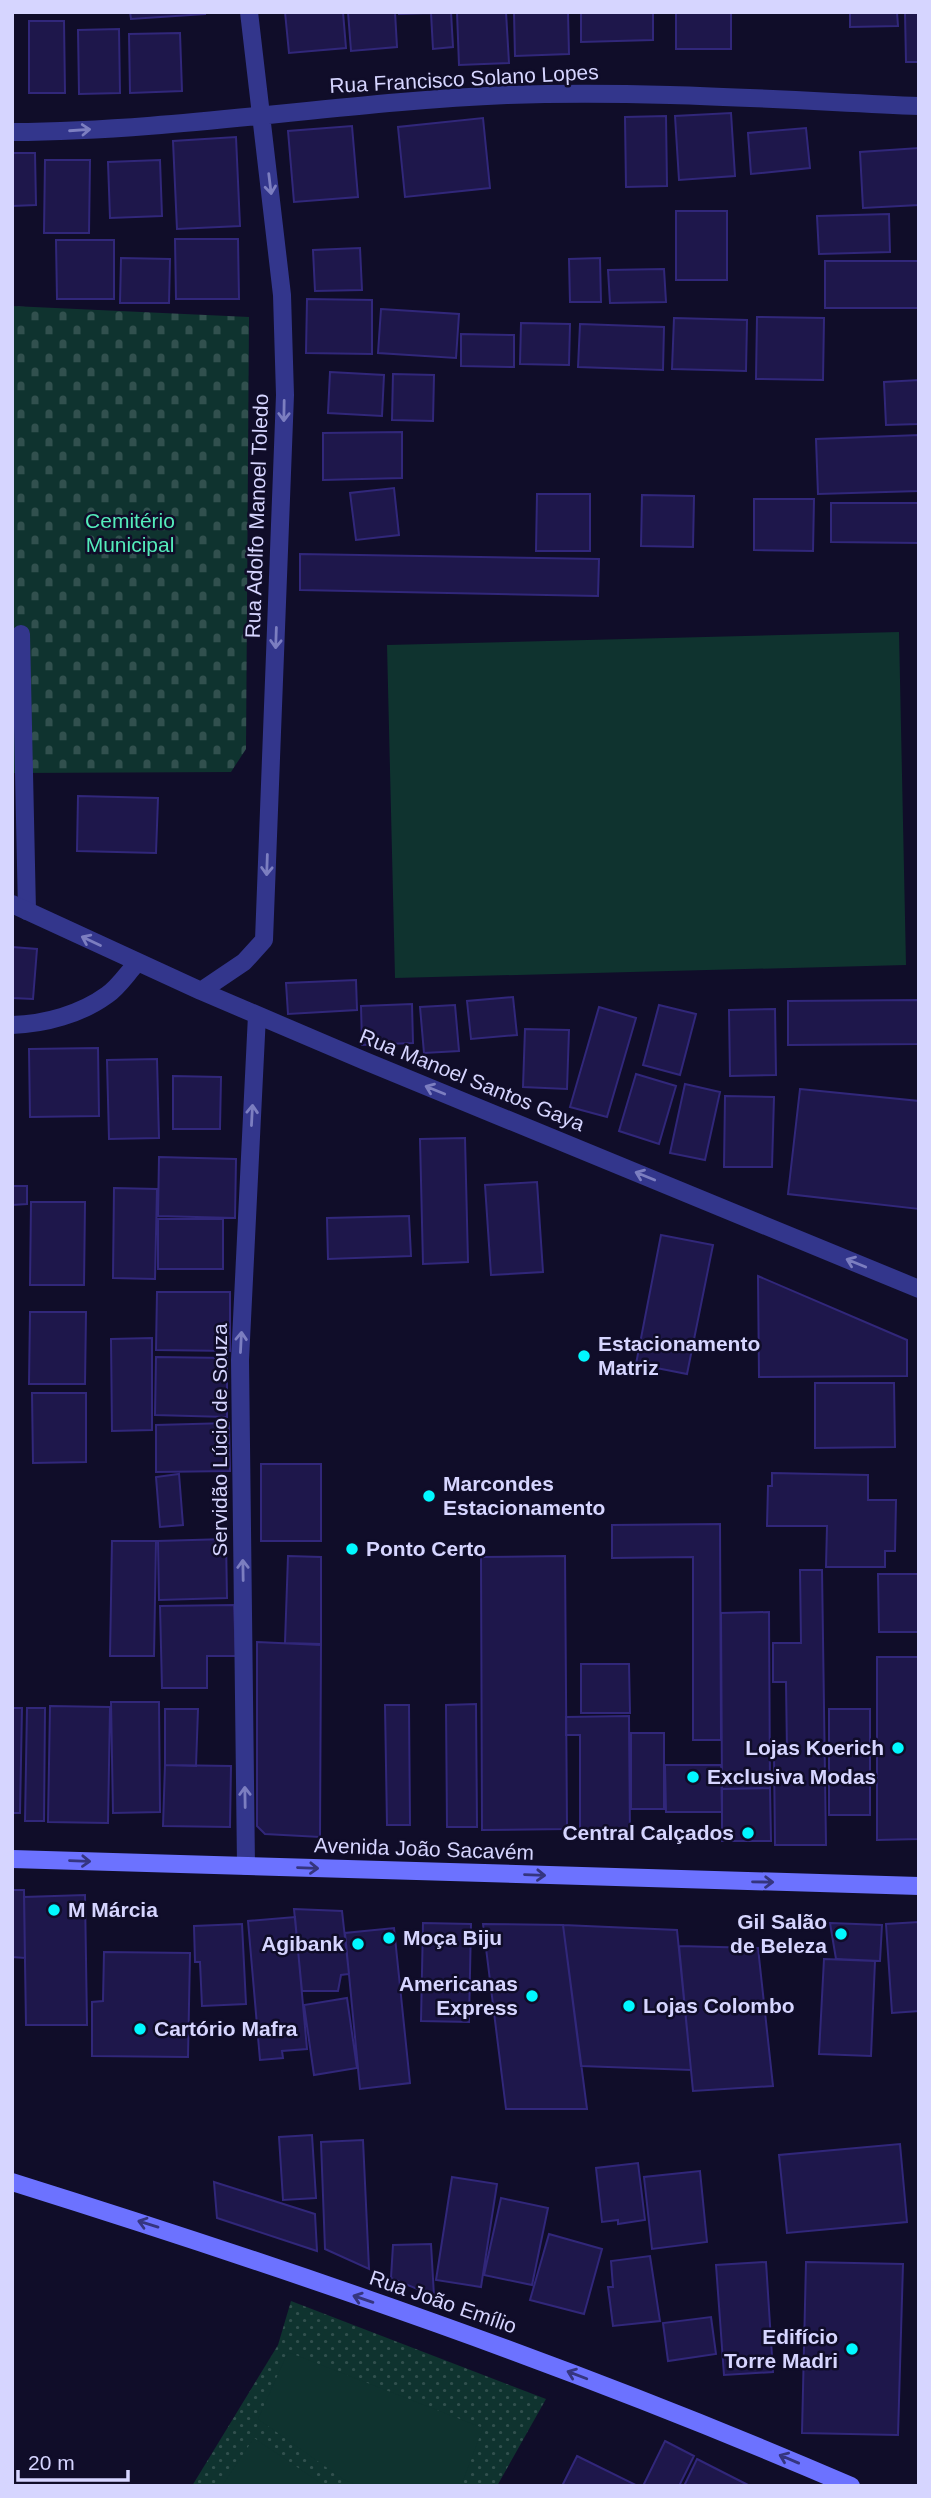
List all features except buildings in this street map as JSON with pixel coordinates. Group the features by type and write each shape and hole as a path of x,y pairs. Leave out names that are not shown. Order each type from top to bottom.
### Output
{"main road":[{"name":"Avenida João Sacavém","path":"12,1859 919,1886"},
{"name":"Rua João Emílio","path":"12,2182 181,2235 505,2347 716,2428 851,2486"}],"street":[{"name":"Rua Adolfo Manoel Toledo","path":"201,991 244,962 264,940 285,395 282,295 249,12"},
{"name":"Rua Francisco Solano Lopes","path":"12,132 61,131 262,116 506,95 608,93 919,106"},
{"path":"20,907 21,634"},
{"name":"Rua Manoel Santos Gaya","path":"20,907 257,1015 919,1289"},
{"path":"12,1025 30,1025 81,1010 110,994 138,962"},
{"name":"Servidão Lúcio de Souza","path":"246,1866 240,1360 257,1015"}],"green space":[{"name":"Cemitério Municipal","path":"12,306 249,317 246,749 231,772 12,773"},
{"path":"899,632 906,965 395,978 387,645"},
{"path":"291,2301 546,2399 497,2486 192,2486 278,2345"},
{"path":"288,2352 483,2428 461,2486 359,2486 343,2479 258,2419"},
{"path":"254,2438 325,2486 222,2486"}],"place":[{"name":"Estacionamento Matriz","path":"584,1356"},
{"name":"Marcondes Estacionamento","path":"429,1496"},
{"name":"Ponto Certo","path":"352,1549"},
{"name":"Lojas Koerich","path":"898,1748"},
{"name":"Exclusiva Modas","path":"693,1777"},
{"name":"Central Calçados","path":"748,1833"},
{"name":"M Márcia","path":"54,1910"},
{"name":"Gil Salão de Beleza","path":"841,1934"},
{"name":"Moça Biju","path":"389,1938"},
{"name":"Agibank","path":"358,1944"},
{"name":"Americanas Express","path":"532,1996"},
{"name":"Lojas Colombo","path":"629,2006"},
{"name":"Cartório Mafra","path":"140,2029"},
{"name":"Edifício Torre Madri","path":"852,2349"}]}
